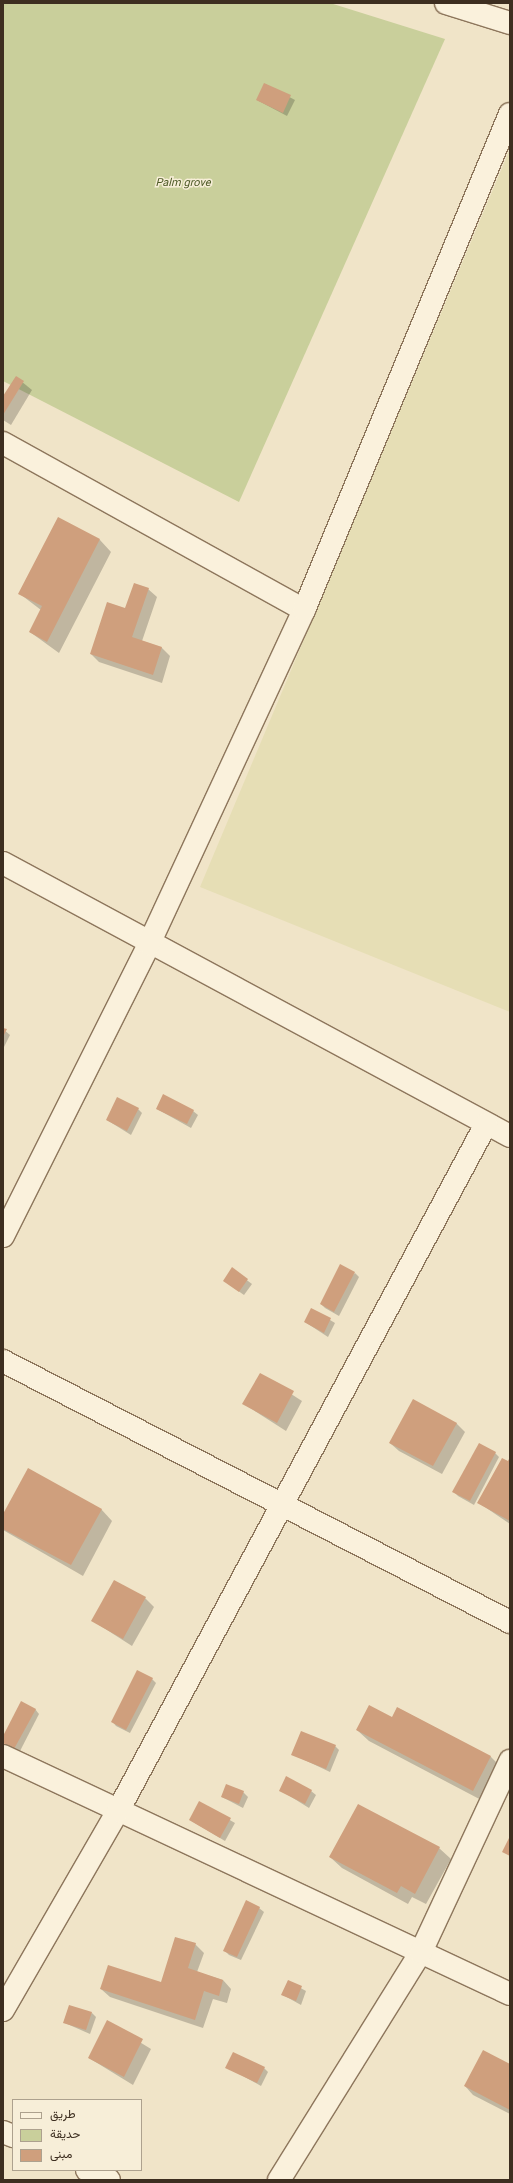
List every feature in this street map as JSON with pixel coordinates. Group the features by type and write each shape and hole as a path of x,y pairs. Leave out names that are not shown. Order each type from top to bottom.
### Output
{"street":[{"path":"446,3 510,23"},
{"path":"3,1236 149,944 304,610 510,114"},
{"path":"3,443 304,610"},
{"path":"3,863 149,944 510,1136"},
{"path":"3,2010 118,1811 486,1124"},
{"path":"3,1361 282,1507 510,1622"},
{"path":"3,1756 510,1994"},
{"path":"279,2180 421,1952 510,1761"},
{"path":"89,2171 109,2180"}],"shaded area":[{"path":"510,149 510,1012 200,887"}],"green space":[{"name":"Palm grove","path":"3,3 330,3 445,39 239,502 3,381"}],"building":[{"path":"264,83 291,95 283,113 256,100"},
{"path":"16,376 24,381 3,415 3,396"},
{"path":"58,517 100,539 47,642 29,632 42,606 18,594"},
{"path":"134,583 149,588 132,637 162,647 153,675 90,654 107,602 125,608"},
{"path":"3,1028 7,1029 3,1037"},
{"path":"163,1094 194,1110 187,1124 156,1109"},
{"path":"117,1097 139,1108 127,1131 106,1120"},
{"path":"340,1264 355,1272 334,1312 320,1304"},
{"path":"232,1267 248,1279 239,1292 223,1281"},
{"path":"311,1308 331,1318 324,1333 304,1322"},
{"path":"260,1373 294,1391 277,1423 242,1404"},
{"path":"413,1399 457,1423 433,1466 389,1443"},
{"path":"479,1443 496,1452 470,1501 452,1492"},
{"path":"510,1457 510,1521 477,1503 502,1458 508,1461"},
{"path":"28,1468 102,1509 71,1565 3,1529 3,1514"},
{"path":"114,1580 146,1597 123,1639 91,1621"},
{"path":"137,1670 153,1678 126,1730 111,1722"},
{"path":"21,1701 36,1709 14,1749 3,1743 3,1736"},
{"path":"369,1705 392,1717 397,1707 491,1756 473,1791 356,1730"},
{"path":"301,1731 336,1745 326,1769 291,1755"},
{"path":"286,1776 312,1790 305,1804 279,1791"},
{"path":"226,1784 244,1791 239,1804 221,1797"},
{"path":"199,1801 231,1818 220,1838 189,1820"},
{"path":"358,1804 440,1847 415,1894 401,1886 397,1893 329,1857"},
{"path":"510,1836 510,1856 502,1852"},
{"path":"246,1900 260,1907 237,1957 223,1951"},
{"path":"175,1937 196,1943 188,1968 223,1980 219,1996 204,1991 195,2020 100,1989 108,1965 161,1982"},
{"path":"288,1980 302,1986 296,2001 281,1995"},
{"path":"69,2005 92,2012 86,2030 63,2023"},
{"path":"107,2020 143,2039 124,2077 88,2058"},
{"path":"483,2050 510,2064 510,2110 464,2086"},
{"path":"233,2052 265,2067 257,2083 225,2068"}]}
